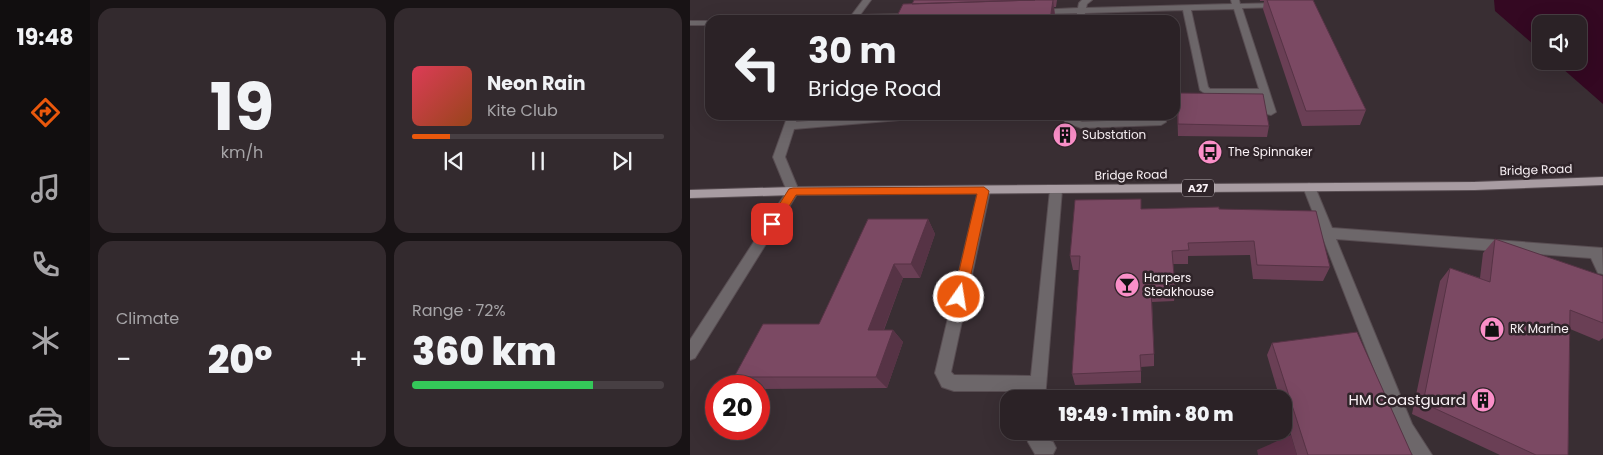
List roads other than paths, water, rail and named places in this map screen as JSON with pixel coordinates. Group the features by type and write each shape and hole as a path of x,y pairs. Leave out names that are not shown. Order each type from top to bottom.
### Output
{"main road":[{"name":"Bridge Road","path":"690,194 793,191 1475,186 1603,181"}],"street":[{"path":"856,15 867,0"},
{"path":"1031,12 1082,7 1186,8 1236,3 1285,4"},
{"path":"1236,3 1271,112"},
{"path":"1186,8 1203,88 1206,92 1264,92"},
{"path":"690,23 705,23"},
{"path":"690,353 793,191 779,157 792,120"},
{"path":"1069,120 1081,125 1108,120"},
{"path":"1130,120 1161,122 1161,120"},
{"path":"1309,187 1406,430 1423,455"},
{"path":"1037,390 1056,190"},
{"path":"984,191 942,373 948,382 1027,390"},
{"path":"1327,233 1599,253 1603,270"},
{"path":"1036,440 1041,448 1047,448"}],"place":[{"name":"Substation","path":"1065,135"},
{"name":"The Spinnaker","path":"1210,152"},
{"name":"Harpers Steakhouse","path":"1127,285"},
{"name":"RK Marine","path":"1492,329"},
{"name":"HM Coastguard","path":"1483,400"}]}
